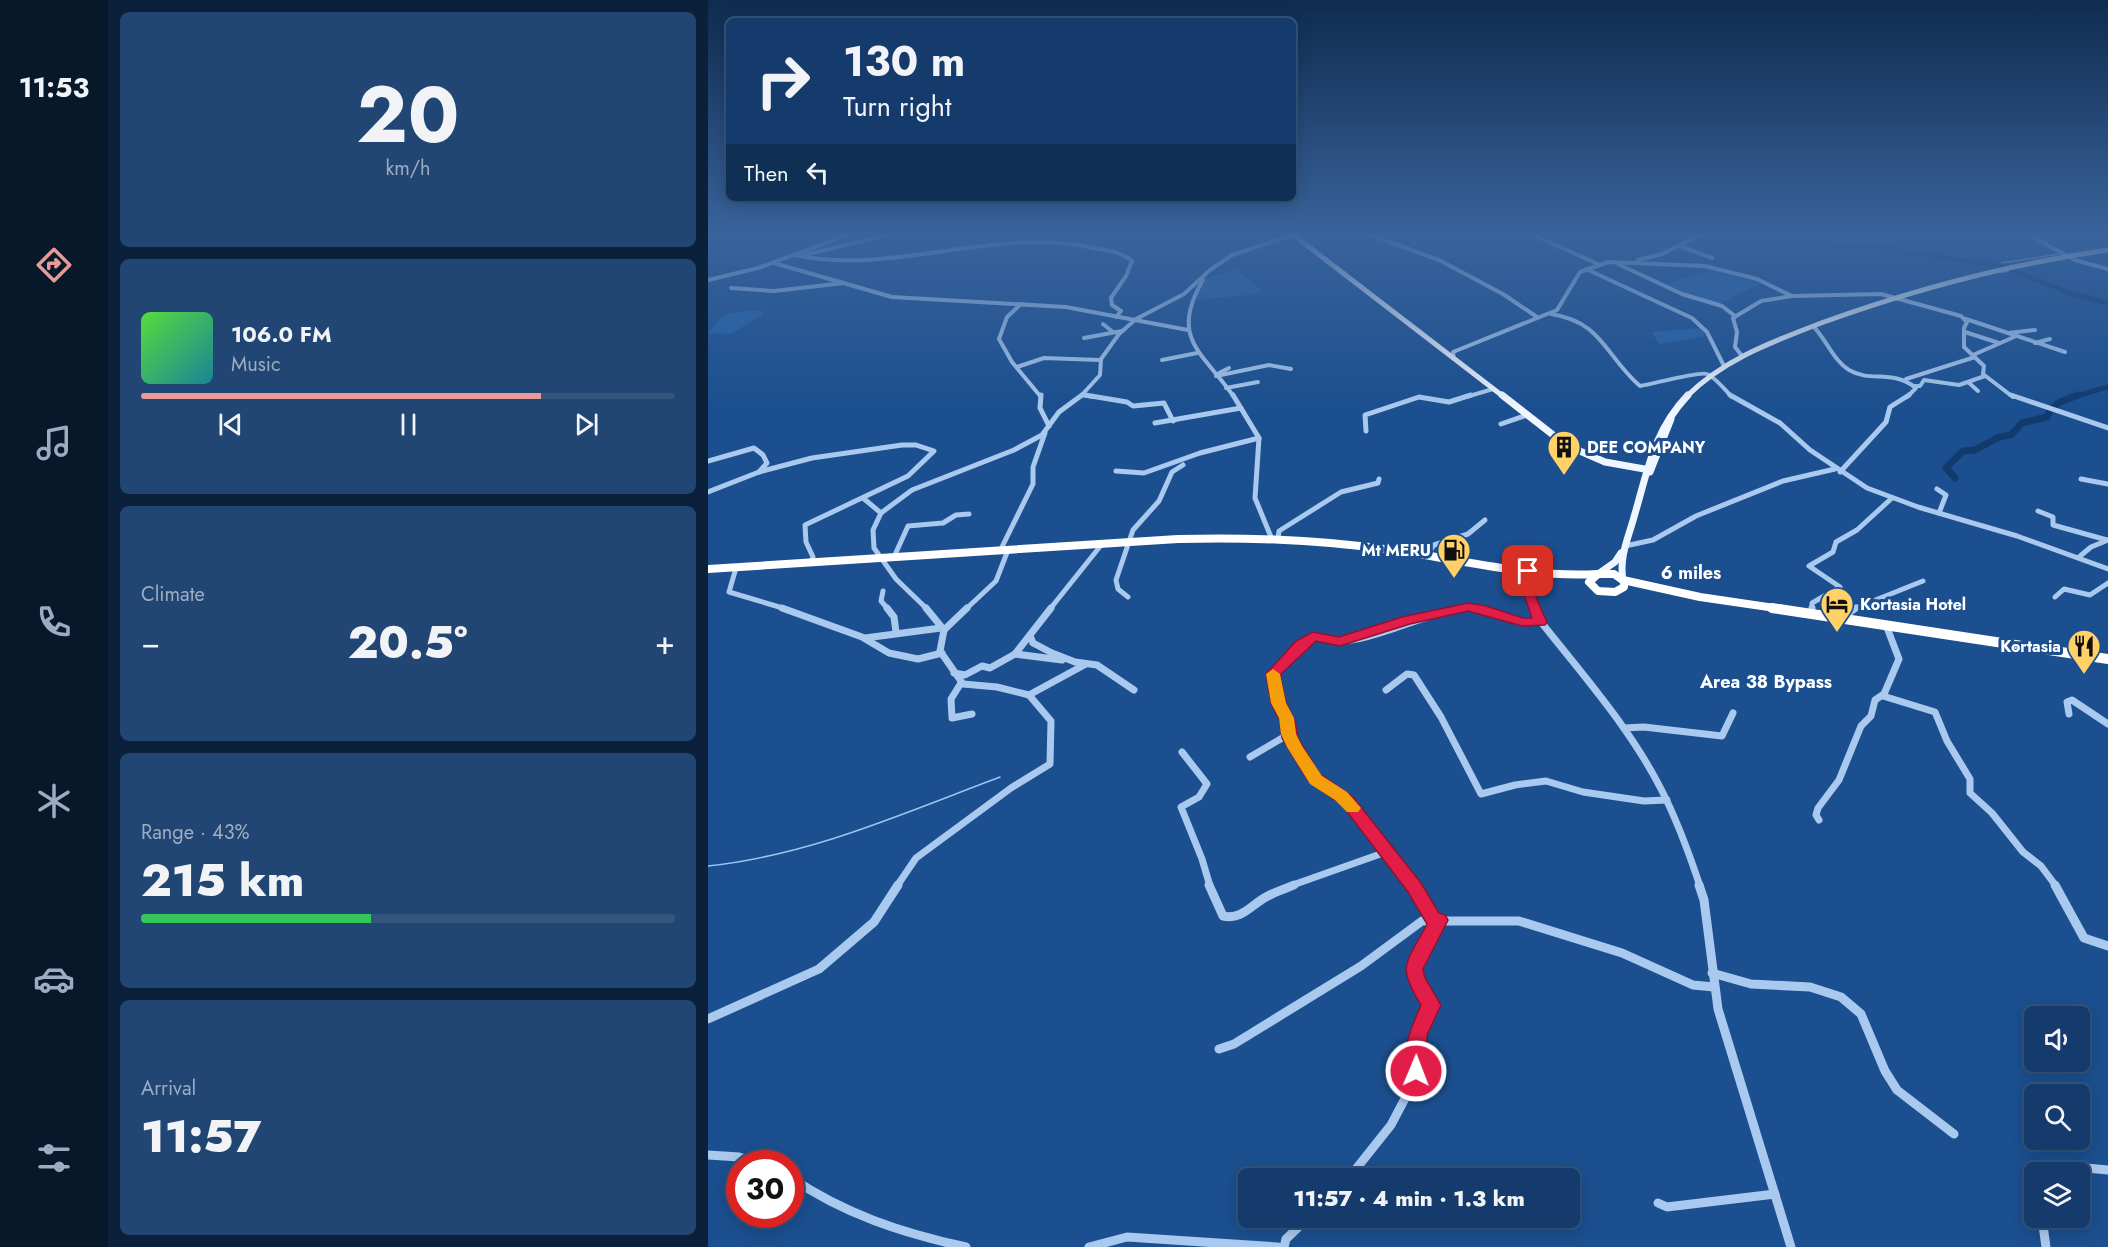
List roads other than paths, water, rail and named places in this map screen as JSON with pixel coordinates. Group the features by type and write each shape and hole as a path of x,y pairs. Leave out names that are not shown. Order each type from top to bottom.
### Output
{"highway":[{"path":"708,569 1129,542 1274,537 1335,542 1575,576 1611,573 1623,580 1700,597"},
{"path":"1531,571 1576,580 1603,592 1638,590 1700,597 2108,659"},
{"path":"1593,588 1589,580 1598,574"},
{"path":"1615,592 1624,587 1623,580"}],"main road":[{"path":"1367,291 1436,346 1453,355 1493,389 1572,449 1605,462 1648,467"},
{"path":"1637,505 1642,481 1670,418 1688,396 1710,376 1742,356 1813,326 1911,291"},
{"path":"1633,466 1640,472 1642,481"},
{"path":"1623,580 1621,570 1624,548 1648,467"},
{"path":"1598,574 1615,562 1624,548"}],"street":[{"path":"864,291 918,300 1069,307 1188,330"},
{"path":"1115,291 1111,298 1112,305 1121,310 1116,317"},
{"path":"862,637 876,638 896,632 943,629 996,581 1004,550 1027,492 1033,488 1035,475 1033,467 1040,456 1045,433 1049,426 1061,410 1082,395 1101,373 1100,360 1123,330 1133,321 1187,291"},
{"path":"1196,291 1188,330 1197,353 1226,387 1259,438 1256,498 1274,537 1279,531 1341,492 1378,483 1379,479"},
{"path":"1498,291 1537,317"},
{"path":"1453,355 1560,308 1569,291"},
{"path":"1635,291 1692,318 1707,332 1724,366"},
{"path":"1678,291 1728,309 1734,316"},
{"path":"1782,291 1792,296"},
{"path":"1742,356 1735,347 1737,329 1732,320 1734,316 1761,301 1792,296 1876,294 1966,319 2014,337 2065,352"},
{"path":"1021,304 1007,317 999,339 1004,351 1041,395 1040,408 1049,426"},
{"path":"1548,314 1567,316 1592,330 1608,346 1621,368 1640,386 1677,380 1695,372 1710,376 1735,400 1780,423 1810,450 1856,482 1892,498 2108,568"},
{"path":"1966,319 1963,343 1984,366 1985,376 2014,398 2108,428"},
{"path":"1103,324 1114,332"},
{"path":"1813,326 1838,360 1852,372 1887,375 1906,380 1915,386 1920,386 1924,380 1959,384 1985,376"},
{"path":"1084,338 1123,330"},
{"path":"2004,333 2035,330"},
{"path":"1965,332 2000,343"},
{"path":"1906,380 1974,356 2014,337"},
{"path":"2035,344 2050,339"},
{"path":"1162,360 1197,353"},
{"path":"1017,367 1044,358 1100,360"},
{"path":"1216,375 1269,365 1291,369"},
{"path":"1216,375 1229,368"},
{"path":"1226,387 1258,382"},
{"path":"1968,382 1978,391"},
{"path":"1624,548 1642,545 1696,516 1733,503 1751,493 1819,470 1838,470 1886,422 1890,407 1913,393 1915,386"},
{"path":"1366,431 1365,415 1401,402 1423,397 1449,402 1493,389"},
{"path":"1082,395 1127,402 1133,406 1164,403 1173,421"},
{"path":"1155,423 1241,408"},
{"path":"1501,424 1527,415"},
{"path":"708,1019 819,969 850,939 874,922 916,858 1011,788 1050,765 1051,721 1029,695 1004,688 961,683 942,653 943,629 922,603 896,579 872,540 881,513 912,490 978,462 1014,450 1045,433"},
{"path":"1116,471 1144,473 1214,449 1259,438"},
{"path":"708,492 759,472 813,458 902,445 916,445 933,451 908,476 805,525 806,542 813,557 810,563"},
{"path":"708,461 754,448 763,455 767,462 759,472"},
{"path":"1128,597 1116,585 1133,530 1159,501 1172,472 1183,465"},
{"path":"2081,480 2106,482"},
{"path":"1937,489 1946,495 1939,513"},
{"path":"864,498 881,513"},
{"path":"1812,614 1812,603 1840,587 1809,566 1833,552 1836,543 1857,530 1892,498"},
{"path":"2038,511 2053,517 2053,525 2108,540"},
{"path":"894,557 908,526 943,523 956,515 969,514"},
{"path":"1426,555 1434,545 1468,534 1485,520"},
{"path":"2079,557 2091,547 2108,540"},
{"path":"954,673 965,675 982,666 990,668 1015,654 1102,544"},
{"path":"736,568 729,592 755,598 862,637 889,653 910,659 925,659 942,653"},
{"path":"1531,571 1526,579 1530,599 1541,622 1624,728 1667,800 1686,843 1704,900 1714,987 1730,1053 1791,1247"},
{"path":"1842,619 1863,603 1874,602 1913,588 1923,581"},
{"path":"2055,597 2060,590 2064,589 2090,595 2108,583"},
{"path":"883,591 881,601 894,617 896,632"},
{"path":"1436,920 1347,801 1316,780 1289,734 1288,721 1279,703 1273,674 1310,638 1322,636 1340,641 1407,620 1468,607 1481,608 1522,622 1541,622"},
{"path":"1819,820 1816,814 1818,808 1839,780 1861,726 1871,716 1875,700 1882,696 1899,659 1886,626"},
{"path":"1030,636 1033,643 1075,662"},
{"path":"1015,654 1087,663 1106,670 1134,690"},
{"path":"1029,695 1087,663"},
{"path":"1386,690 1407,674 1414,675 1441,717 1481,794 1539,781 1583,792 1644,801 1667,800"},
{"path":"961,683 951,697 950,713 952,718 972,714"},
{"path":"1882,696 1935,712 1947,741 1970,779 1970,793 1978,804 1992,813 2023,852 2041,866 2058,889 2084,938 2108,946"},
{"path":"2069,714 2067,702 2072,700 2108,724"},
{"path":"1624,728 1644,727 1722,736 1733,712"},
{"path":"1250,757 1289,734"},
{"path":"1182,752 1207,784 1199,797 1181,807 1202,859 1207,881 1223,916 1236,917 1268,896 1348,864 1386,852"},
{"path":"1357,1168 1391,1125 1413,1083 1418,1035 1431,1005 1416,980 1414,969 1436,920"},
{"path":"1219,1049 1234,1044 1361,966 1415,924 1436,920 1526,923 1622,953 1693,985 1714,987"},
{"path":"1712,973 1749,984 1806,985 1830,992 1851,1003 1866,1021 1885,1072 1895,1088 1954,1134"},
{"path":"708,1155 726,1156"},
{"path":"2090,1168 2108,1170"},
{"path":"804,1187 825,1200 872,1222 920,1237 966,1247"},
{"path":"1658,1203 1667,1207 1775,1194"},
{"path":"1284,1247 1286,1239 1298,1228"},
{"path":"2043,1228 2046,1247"},
{"path":"1089,1247 1127,1236 1278,1247"}],"waterway":[{"path":"2065,291 2108,303"},
{"path":"2073,397 2108,387"},
{"path":"2050,410 2060,402 2078,395"},
{"path":"1955,478 1946,468 1963,451 1975,450 1999,437 2011,435 2022,423 2047,417 2050,411"},
{"path":"708,866 784,853 857,831 1000,777"}],"place":[{"name":"DEE COMPANY","path":"1564,476"},
{"name":"Mt MERU","path":"1454,579"},
{"name":"Kortasia Hotel","path":"1837,633"},
{"name":"Kortasia","path":"2084,675"}],"district":[{"name":"6 miles","path":"1691,573"},
{"name":"Area 38 Bypass","path":"1766,682"}]}
